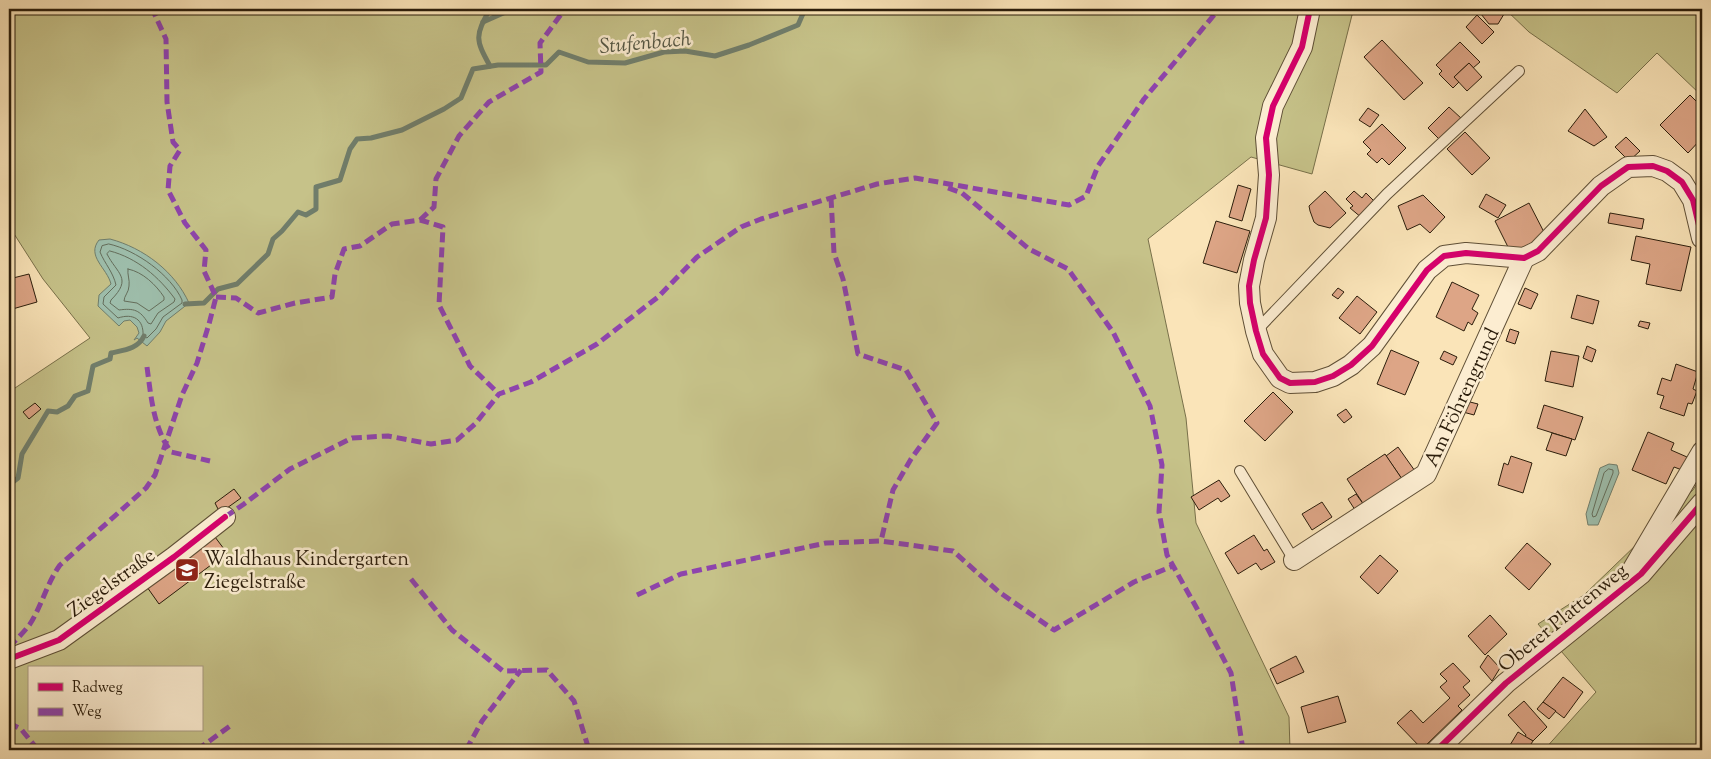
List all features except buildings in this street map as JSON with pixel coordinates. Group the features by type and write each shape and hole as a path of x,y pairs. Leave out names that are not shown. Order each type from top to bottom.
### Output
{"street":[{"path":"1310,9 1302,47 1272,106 1266,138 1269,175 1266,218 1249,286 1250,303 1263,354 1280,378 1290,382 1315,382 1333,376 1361,358 1427,270 1444,256 1466,253 1524,258 1538,251 1601,186 1628,167 1653,166 1668,171 1682,182 1693,200 1702,238"},
{"name":"Am Föhrengrund","path":"1294,560 1426,474 1524,258"},
{"path":"1620,591 1702,452"},
{"name":"Oberer Plattenweg","path":"1437,750 1506,683 1641,574 1702,503"},
{"name":"Ziegelstraße","path":"9,659 59,640 174,557 225,517"}],"lane":[{"path":"1256,331 1387,194 1519,71"},
{"path":"1240,472 1294,560"}],"shaded area":[{"path":"9,9 1360,9 1352,15 1312,174 1251,157 1148,239 1186,418 1196,523 1289,717 1290,750 9,750 9,392 90,338 43,279 9,226"},
{"path":"1505,9 1702,9 1702,96 1657,53 1617,93 1529,32"},
{"path":"1702,476 1702,750 1544,750 1596,692 1538,624 1584,595 1693,490"}],"water":[{"path":"110,239 135,248 157,263 176,281 189,303 166,321 160,332 147,346 137,338 134,340 139,333 137,327 130,320 124,321 119,326 98,306 99,295 111,284 96,257 95,251 99,240"},
{"path":"1609,464 1617,465 1619,473 1598,525 1588,525 1586,514 1600,468"}],"waterway":[{"path":"490,9 479,32 479,43 490,66"},
{"path":"483,22 512,9"},
{"name":"Stufenbach","path":"185,304 204,303 218,289 237,284 268,254 273,239 298,212 306,215 316,209 316,187 340,180 350,149 357,139 371,138 402,130 444,109 461,98 473,69 498,65 546,65 559,52 588,62 625,63 664,52 685,51 715,56 749,45 798,25 805,9"},
{"name":"Stufenbach","path":"9,485 18,478 22,454 48,411 57,412 68,406 75,396 88,391 93,366 110,359 111,353 126,350 138,344 144,336"}],"marked path":[{"path":"9,647 30,624 60,565 146,488 155,475 182,395 197,363 216,297 204,271 206,250 185,223 168,190 170,166 180,150 173,142 167,102 166,39 154,13 155,9"},
{"path":"420,220 434,207 436,179 459,136 489,102 541,72 540,43 565,9"},
{"path":"225,517 290,469 352,438 388,436 431,444 457,440 475,424 499,394 531,382 597,344 658,297 697,257 741,227 761,219 877,184 915,178 1069,205 1086,196 1098,166 1144,99 1219,9"},
{"path":"948,188 962,193 1029,249 1068,269 1113,332 1150,406 1162,465 1159,512 1167,555 1231,673 1243,750"},
{"path":"831,198 834,253 843,279 858,354 906,370 937,423 911,459 893,490 881,541"},
{"path":"216,297 236,298 258,313 295,303 332,297 335,274 344,249 360,246 392,224 420,220 443,227 439,305 470,366 499,394"},
{"path":"147,367 157,422 160,432 171,452 210,461"},
{"path":"637,595 681,574 826,543 881,541 953,551 999,592 1054,630 1134,582 1173,566"},
{"path":"411,579 452,630 503,671 547,670 574,701 589,750"},
{"path":"466,750 482,721 521,670"},
{"path":"9,723 21,729 38,750"},
{"path":"197,750 230,726"}],"cycle path":[{"path":"1310,9 1302,47 1273,106 1266,138 1269,175 1266,218 1249,286 1250,303 1263,354 1280,378 1290,383 1315,382 1333,376 1351,365 1372,346 1427,270 1444,256 1466,253 1524,258 1538,251 1601,186 1628,167 1653,166 1667,171 1682,182 1693,200 1702,238"},
{"path":"1437,750 1506,683 1641,574 1702,503"},
{"path":"9,659 59,640 174,557 225,517"}],"place":[{"name":"Waldhaus Kindergarten Ziegelstraße","path":"187,570"}]}
